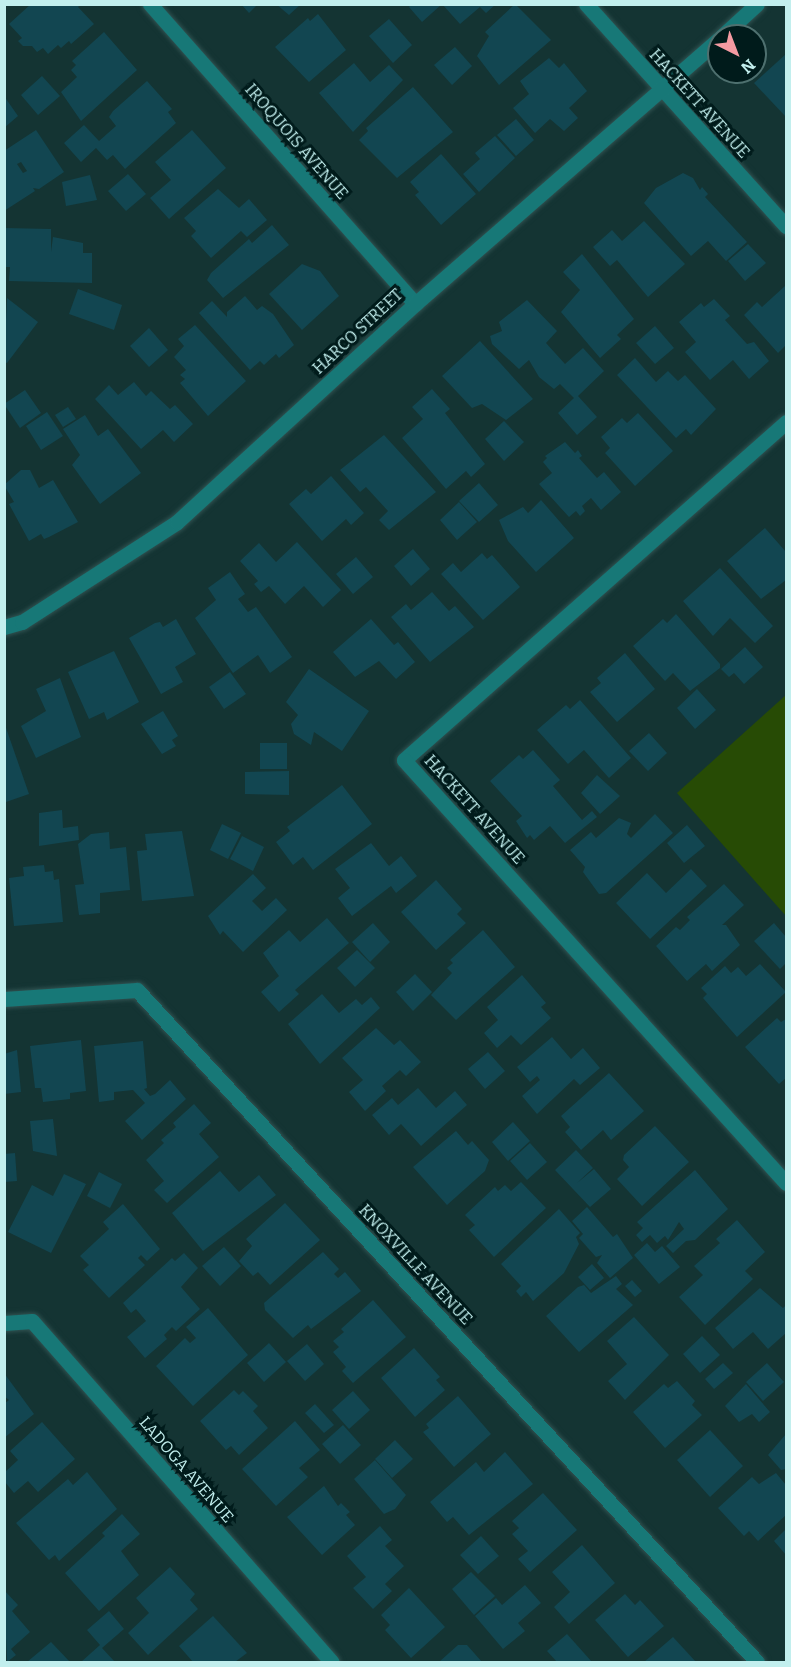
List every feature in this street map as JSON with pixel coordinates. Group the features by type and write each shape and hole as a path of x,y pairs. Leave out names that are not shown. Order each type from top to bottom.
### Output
{"street":[{"name":"IROQUOIS AVENUE","path":"150,4 415,304"},
{"name":"HACKETT AVENUE","path":"586,4 786,226"},
{"name":"HARCO STREET","path":"735,24 757,4"},
{"name":"HARCO STREET","path":"4,627 22,622 177,522 415,304 707,49"},
{"name":"HACKETT AVENUE","path":"786,422 404,760 786,1183"},
{"name":"KNOXVILLE AVENUE","path":"4,999 137,990 758,1662"},
{"name":"LADOGA AVENUE","path":"4,1323 32,1321 332,1662"}],"green space":[{"path":"786,695 786,916 677,793"}],"building":[{"path":"31,4 81,4 78,7 94,24 71,44 69,41 61,48 58,45 48,54 43,48 37,52 32,46 23,46 18,41 22,38 9,24"},
{"path":"241,4 258,4 249,13"},
{"path":"276,4 301,4 289,15"},
{"path":"411,4 442,4 422,22 409,7"},
{"path":"442,4 496,4 486,13 480,7 460,24"},
{"path":"515,4 551,40 499,85 477,56 489,36 485,32"},
{"path":"318,14 346,50 309,82 275,47 308,18 310,21"},
{"path":"389,19 412,45 393,63 369,36"},
{"path":"104,32 137,70 81,121 61,92 77,77 71,70 76,65 72,61"},
{"path":"455,47 472,66 452,85 434,65"},
{"path":"786,54 786,117 755,84 767,84 767,71"},
{"path":"549,58 559,68 564,63 587,91 569,108 578,118 564,131 550,119 535,133 513,108 529,94 520,81"},
{"path":"354,63 370,82 389,65 403,80 353,132 319,93"},
{"path":"42,76 60,96 38,115 21,95"},
{"path":"147,81 172,109 168,112 176,123 125,169 113,155 107,160 96,148 81,162 64,143 84,125 99,141 116,126 109,117 113,111"},
{"path":"413,87 453,132 397,178 359,140 368,131 366,128"},
{"path":"4,96 18,116 4,128"},
{"path":"516,119 534,140 516,156 497,135"},
{"path":"36,130 64,172 39,189 33,188 35,191 4,211 4,151","holes":["21,162 27,171 23,173 17,164"]},
{"path":"192,130 226,168 169,219 150,198 171,180 155,162"},
{"path":"495,136 515,158 479,192 463,174 480,159 475,153"},
{"path":"441,154 476,194 441,225 415,195 419,192 410,182"},
{"path":"683,173 693,178 700,190 702,187 708,194 705,197 747,242 726,261 708,241 691,256 644,203 656,188"},
{"path":"128,174 146,194 126,211 108,191"},
{"path":"90,175 97,200 66,206 62,182"},
{"path":"218,189 239,208 249,199 267,220 247,237 241,231 211,258 191,236 196,231 184,218"},
{"path":"644,221 685,264 648,297 617,260 610,266 593,247 612,230 622,241"},
{"path":"272,225 289,245 223,298 207,280 211,273 249,239 252,243"},
{"path":"4,228 51,229 51,252 53,237 83,243 83,253 92,253 92,283 9,281 10,267 4,267"},
{"path":"748,244 766,263 745,281 728,261"},
{"path":"582,254 634,319 617,335 621,339 600,358 561,312 580,290 563,272"},
{"path":"302,264 320,271 339,296 302,330 269,294"},
{"path":"785,286 786,345 778,353 744,315 757,302 762,307"},
{"path":"78,289 122,305 114,330 69,314"},
{"path":"245,296 257,310 262,306 273,314 294,345 279,358 276,354 264,365 260,361 250,370 199,313 212,301 227,317 227,312"},
{"path":"7,298 38,322 7,363 4,362"},
{"path":"714,299 730,316 725,320 747,344 754,342 769,361 749,379 733,360 710,380 685,352 696,342 679,322 701,303 704,307"},
{"path":"527,300 557,331 546,343 565,364 583,348 604,371 578,396 597,417 577,435 558,413 574,398 560,384 554,389 539,377 529,360 519,369 492,344 490,336 502,331 499,322"},
{"path":"195,325 246,381 208,416 180,383 185,379 180,375 186,370 174,357 184,346 178,339"},
{"path":"655,326 674,348 655,364 636,343"},
{"path":"149,328 168,350 149,367 130,346"},
{"path":"480,341 533,399 506,420 482,404 472,408 442,376"},
{"path":"635,358 656,382 668,371 678,381 685,375 716,409 691,435 686,429 676,438 617,375"},
{"path":"134,382 146,396 151,391 170,409 175,405 193,424 174,442 163,430 141,449 95,399 109,385 118,395"},
{"path":"432,389 450,409 445,413 485,464 471,477 466,471 446,489 402,438 423,419 412,407"},
{"path":"25,390 41,413 20,428 4,404"},
{"path":"68,407 76,419 63,427 55,415"},
{"path":"47,412 63,436 41,450 26,426"},
{"path":"638,413 673,451 635,486 605,453 610,448 601,437 622,418 627,423"},
{"path":"85,415 98,436 108,429 141,473 100,504 72,465 80,455 63,429"},
{"path":"504,421 524,442 504,461 485,439"},
{"path":"384,435 436,492 389,530 379,520 388,511 366,487 360,492 340,470"},
{"path":"565,442 575,453 578,450 582,456 579,458 597,478 604,472 621,492 601,510 591,498 582,506 585,511 580,516 576,511 569,517 539,484 552,473 543,462 547,458 545,456"},
{"path":"21,470 30,470 39,488 53,480 78,522 44,539 41,534 29,541 9,504 14,502 4,485"},
{"path":"331,476 364,513 351,525 346,519 322,541 289,504 306,489 311,494"},
{"path":"479,483 498,505 479,522 459,501"},
{"path":"541,500 574,538 536,572 508,541 499,520 523,507 528,513"},
{"path":"459,502 477,522 457,540 440,520"},
{"path":"765,528 786,552 786,580 761,599 727,561"},
{"path":"297,542 341,590 323,607 304,586 285,604 269,586 261,592 254,584 258,581 240,561 259,543 276,562"},
{"path":"413,549 430,569 411,586 394,566"},
{"path":"482,553 487,559 492,555 520,587 483,620 441,574 453,563 461,572"},
{"path":"356,557 373,577 353,594 336,574"},
{"path":"720,568 773,626 755,643 730,618 713,636 683,601"},
{"path":"230,572 245,594 238,599 248,612 256,607 292,657 270,673 258,655 233,673 195,618 216,600 208,588"},
{"path":"432,592 449,611 455,606 474,627 430,662 391,617 406,604 411,610"},
{"path":"676,614 720,664 720,668 690,691 673,673 665,681 633,646 663,619 667,623"},
{"path":"176,619 196,654 175,667 183,682 161,694 129,638 155,623 160,622 163,627"},
{"path":"371,619 394,645 398,642 415,662 396,679 379,661 355,677 333,652"},
{"path":"745,647 763,667 744,684 734,673 729,677 721,669"},
{"path":"114,651 139,702 107,720 104,712 89,719 68,672"},
{"path":"625,653 655,689 617,722 590,692 601,683 597,678"},
{"path":"309,669 369,711 342,751 314,732 311,745 294,734 291,724 298,715 286,702"},
{"path":"230,672 246,694 224,709 209,687"},
{"path":"60,678 81,737 36,758 21,726 46,711 36,689"},
{"path":"697,689 716,710 695,729 677,708"},
{"path":"580,700 631,758 609,778 584,750 568,764 537,730 566,705 570,709"},
{"path":"163,711 178,736 172,740 176,746 162,754 141,724"},
{"path":"5,725 29,794 6,802 4,798"},
{"path":"649,733 667,753 648,771 629,751"},
{"path":"260,743 287,743 287,769 260,769"},
{"path":"533,750 560,780 553,786 582,820 592,811 597,817 565,843 550,826 534,840 530,835 527,838 516,821 522,816 490,781 519,755 523,759"},
{"path":"289,771 289,795 245,794 245,772"},
{"path":"597,775 620,796 600,814 581,793"},
{"path":"342,785 372,824 313,870 303,857 293,865 276,842 290,831 287,827"},
{"path":"62,810 63,828 78,826 79,840 39,846 39,813"},
{"path":"655,814 673,833 606,893 599,894 583,872 585,867 570,850 591,832 596,838 619,818 631,823 627,834 631,838"},
{"path":"222,824 241,833 228,859 210,850"},
{"path":"687,825 705,846 684,863 667,843"},
{"path":"182,831 194,896 142,901 137,851 147,850 145,834"},
{"path":"109,832 110,849 126,847 130,890 100,893 100,913 79,915 75,885 84,884 78,844 91,834"},
{"path":"242,836 264,847 253,871 230,859"},
{"path":"371,843 389,866 401,856 417,876 396,893 391,886 352,916 338,898 350,888 335,869"},
{"path":"44,865 45,872 53,871 54,880 59,879 63,922 14,926 9,878 24,876 23,867"},
{"path":"691,869 707,886 650,939 616,903 647,873 666,893"},
{"path":"253,874 266,888 252,901 262,911 276,898 287,910 243,952 223,931 220,935 208,916"},
{"path":"436,880 462,909 457,914 466,923 436,950 401,912"},
{"path":"724,884 744,905 722,925 726,925 740,945 712,971 706,964 687,981 656,946 676,927 680,930 690,920 687,917"},
{"path":"327,918 349,943 295,990 299,994 279,1012 261,992 279,976 263,953 289,930 300,942"},
{"path":"373,923 390,942 370,962 352,942"},
{"path":"774,923 786,937 786,963 780,969 754,941"},
{"path":"483,930 515,967 456,1020 431,995 452,973 447,968 453,963 450,960"},
{"path":"357,950 375,968 355,987 337,968"},
{"path":"760,964 786,992 737,1037 703,998 707,994 701,988 725,966 731,973 738,967 746,976"},
{"path":"415,974 432,992 413,1011 396,992"},
{"path":"522,975 546,1003 541,1007 551,1018 521,1045 511,1035 497,1048 484,1033 498,1020 487,1007"},
{"path":"322,994 339,1013 356,999 362,1005 371,997 380,1008 320,1064 288,1024"},
{"path":"777,1018 781,1022 786,1019 786,1078 779,1084 745,1047"},
{"path":"376,1028 394,1045 400,1040 421,1062 406,1076 400,1070 382,1086 386,1091 365,1111 349,1092 363,1080 342,1058"},
{"path":"552,1037 571,1059 583,1048 600,1068 580,1085 574,1079 537,1114 522,1096 540,1080 537,1076 530,1082 517,1067"},
{"path":"81,1040 86,1091 70,1093 70,1099 43,1102 41,1088 35,1088 30,1046"},
{"path":"143,1041 147,1088 144,1089 150,1096 170,1080 186,1099 142,1140 125,1121 145,1103 133,1090 114,1092 114,1100 99,1102 94,1046"},
{"path":"17,1050 21,1092 4,1094 4,1054"},
{"path":"488,1052 505,1071 485,1089 468,1069"},
{"path":"609,1073 644,1111 611,1140 603,1130 581,1150 565,1132 570,1127 561,1116"},
{"path":"418,1088 436,1108 455,1091 467,1105 421,1146 401,1124 389,1135 372,1115 392,1098 398,1105"},
{"path":"194,1104 211,1123 199,1134 219,1157 167,1203 154,1190 164,1181 146,1160 164,1143 161,1140 176,1127 173,1123"},
{"path":"53,1119 57,1156 33,1151 30,1121"},
{"path":"513,1122 530,1141 508,1161 492,1142"},
{"path":"655,1126 689,1162 642,1206 617,1179 629,1167 623,1160 624,1155"},
{"path":"456,1131 468,1145 472,1141 489,1160 485,1171 447,1205 413,1167"},
{"path":"530,1143 547,1162 527,1180 510,1161"},
{"path":"576,1150 593,1168 577,1183 594,1169 611,1189 590,1207 555,1170"},
{"path":"15,1153 17,1181 4,1182 4,1154"},
{"path":"695,1170 728,1209 695,1240 686,1241 673,1253 666,1246 684,1229 679,1222 668,1240 665,1236 657,1243 650,1235 642,1242 636,1235 643,1228 637,1222"},
{"path":"220,1171 239,1192 259,1175 276,1195 203,1251 172,1213"},
{"path":"99,1172 122,1184 110,1208 87,1196"},
{"path":"64,1174 86,1184 51,1253 8,1232 32,1185 53,1196"},
{"path":"521,1182 546,1208 494,1257 469,1230 475,1225 465,1215 495,1187 498,1191 505,1185 511,1191"},
{"path":"285,1203 320,1240 270,1285 258,1272 253,1276 239,1261 252,1246 246,1239"},
{"path":"123,1204 160,1249 147,1261 141,1255 138,1258 145,1265 109,1298 83,1270 89,1265 80,1256 109,1229 103,1222"},
{"path":"587,1207 613,1237 617,1234 633,1258 610,1278 597,1263 602,1255 596,1257 579,1238 583,1234 572,1221"},
{"path":"559,1209 580,1233 576,1237 579,1244 564,1273 533,1301 526,1292 521,1297 516,1291 521,1286 501,1264"},
{"path":"737,1220 765,1252 745,1271 753,1279 705,1325 679,1297 703,1275 694,1266 720,1243 716,1239"},
{"path":"647,1243 655,1252 662,1246 680,1267 659,1284 634,1255"},
{"path":"224,1247 241,1266 220,1286 202,1266"},
{"path":"323,1252 339,1269 334,1274 338,1278 345,1272 361,1291 311,1329 308,1325 293,1338 265,1310 264,1303"},
{"path":"184,1253 198,1268 181,1287 200,1309 176,1331 172,1327 164,1335 167,1339 145,1358 127,1337 146,1321 136,1309 131,1313 123,1303 172,1258 175,1261"},
{"path":"592,1264 604,1278 590,1290 578,1277"},
{"path":"616,1276 622,1284 616,1289 633,1305 579,1352 546,1316 578,1287 584,1285 591,1293"},
{"path":"632,1280 642,1291 635,1297 625,1286"},
{"path":"760,1288 783,1308 786,1305 786,1333 768,1349 753,1332 733,1349 715,1328"},
{"path":"373,1300 406,1337 353,1383 342,1371 346,1367 333,1352 339,1347 333,1341 344,1332 341,1329"},
{"path":"208,1308 248,1355 193,1406 156,1366 185,1338 190,1343 196,1338 186,1327"},
{"path":"634,1317 669,1355 625,1400 608,1381 627,1364 607,1341"},
{"path":"702,1336 720,1355 700,1373 683,1354"},
{"path":"269,1343 286,1362 264,1382 247,1363"},
{"path":"307,1344 324,1364 305,1381 287,1361"},
{"path":"414,1348 440,1377 436,1380 445,1390 415,1417 381,1378"},
{"path":"723,1363 733,1373 714,1389 705,1379"},
{"path":"767,1363 784,1382 763,1401 746,1382"},
{"path":"4,1373 34,1414 4,1438 4,1404 9,1400 4,1396"},
{"path":"677,1381 695,1401 692,1405 702,1415 665,1448 633,1412 664,1384 668,1388"},
{"path":"746,1384 770,1412 759,1422 752,1414 739,1422 725,1406"},
{"path":"234,1390 239,1395 243,1391 258,1406 253,1411 268,1428 239,1455 231,1446 226,1450 200,1421"},
{"path":"353,1391 370,1410 349,1429 332,1410"},
{"path":"458,1396 491,1434 454,1467 423,1432 429,1428 426,1424"},
{"path":"315,1404 334,1425 324,1433 305,1413"},
{"path":"295,1421 320,1450 299,1468 308,1477 276,1506 242,1469"},
{"path":"42,1422 75,1459 38,1492 28,1481 14,1493 5,1482 5,1472 18,1460 10,1451"},
{"path":"343,1425 361,1445 340,1464 322,1444"},
{"path":"710,1430 743,1466 710,1497 677,1460"},
{"path":"786,1434 786,1469 781,1470 768,1455"},
{"path":"395,1440 413,1459 392,1478 375,1459"},
{"path":"505,1452 533,1484 469,1535 453,1517 447,1522 430,1502 476,1462 484,1472"},
{"path":"375,1460 406,1495 395,1509 384,1514 354,1479"},
{"path":"87,1472 117,1509 59,1561 55,1555 49,1560 16,1523 68,1479 73,1485"},
{"path":"776,1473 786,1485 786,1515 758,1541 749,1531 744,1536 718,1508 752,1477 759,1484"},
{"path":"324,1486 338,1506 341,1503 350,1512 346,1515 355,1525 322,1555 287,1517"},
{"path":"543,1493 577,1530 530,1572 518,1559 528,1551 512,1534 519,1528 512,1521"},
{"path":"122,1514 140,1534 121,1551 139,1575 99,1611 65,1573 105,1536 102,1533"},
{"path":"380,1526 392,1540 385,1546 404,1566 385,1584 392,1591 373,1609 353,1588 366,1577 347,1556"},
{"path":"786,1529 786,1555 774,1541"},
{"path":"481,1536 499,1556 478,1574 460,1555"},
{"path":"582,1545 615,1583 569,1624 554,1607 570,1592 552,1572"},
{"path":"170,1567 195,1594 190,1600 198,1609 148,1655 128,1633 149,1613 136,1598"},
{"path":"471,1572 495,1596 474,1615 452,1589"},
{"path":"525,1585 541,1603 518,1623 525,1631 503,1649 475,1616 496,1598 502,1605"},
{"path":"409,1588 445,1627 411,1658 385,1630 390,1625 381,1615"},
{"path":"4,1590 18,1605 12,1611 30,1632 11,1649 16,1655 7,1662"},
{"path":"625,1594 635,1605 640,1600 664,1626 628,1657 595,1620"},
{"path":"109,1611 124,1629 102,1648 115,1662 81,1662 100,1645 87,1630"},
{"path":"213,1616 247,1653 235,1662 193,1662 179,1646"},
{"path":"567,1634 592,1662 557,1662 547,1651"},
{"path":"673,1637 696,1662 644,1662"},
{"path":"51,1642 70,1662 27,1662"},
{"path":"458,1645 467,1645 482,1662 439,1662"}]}
